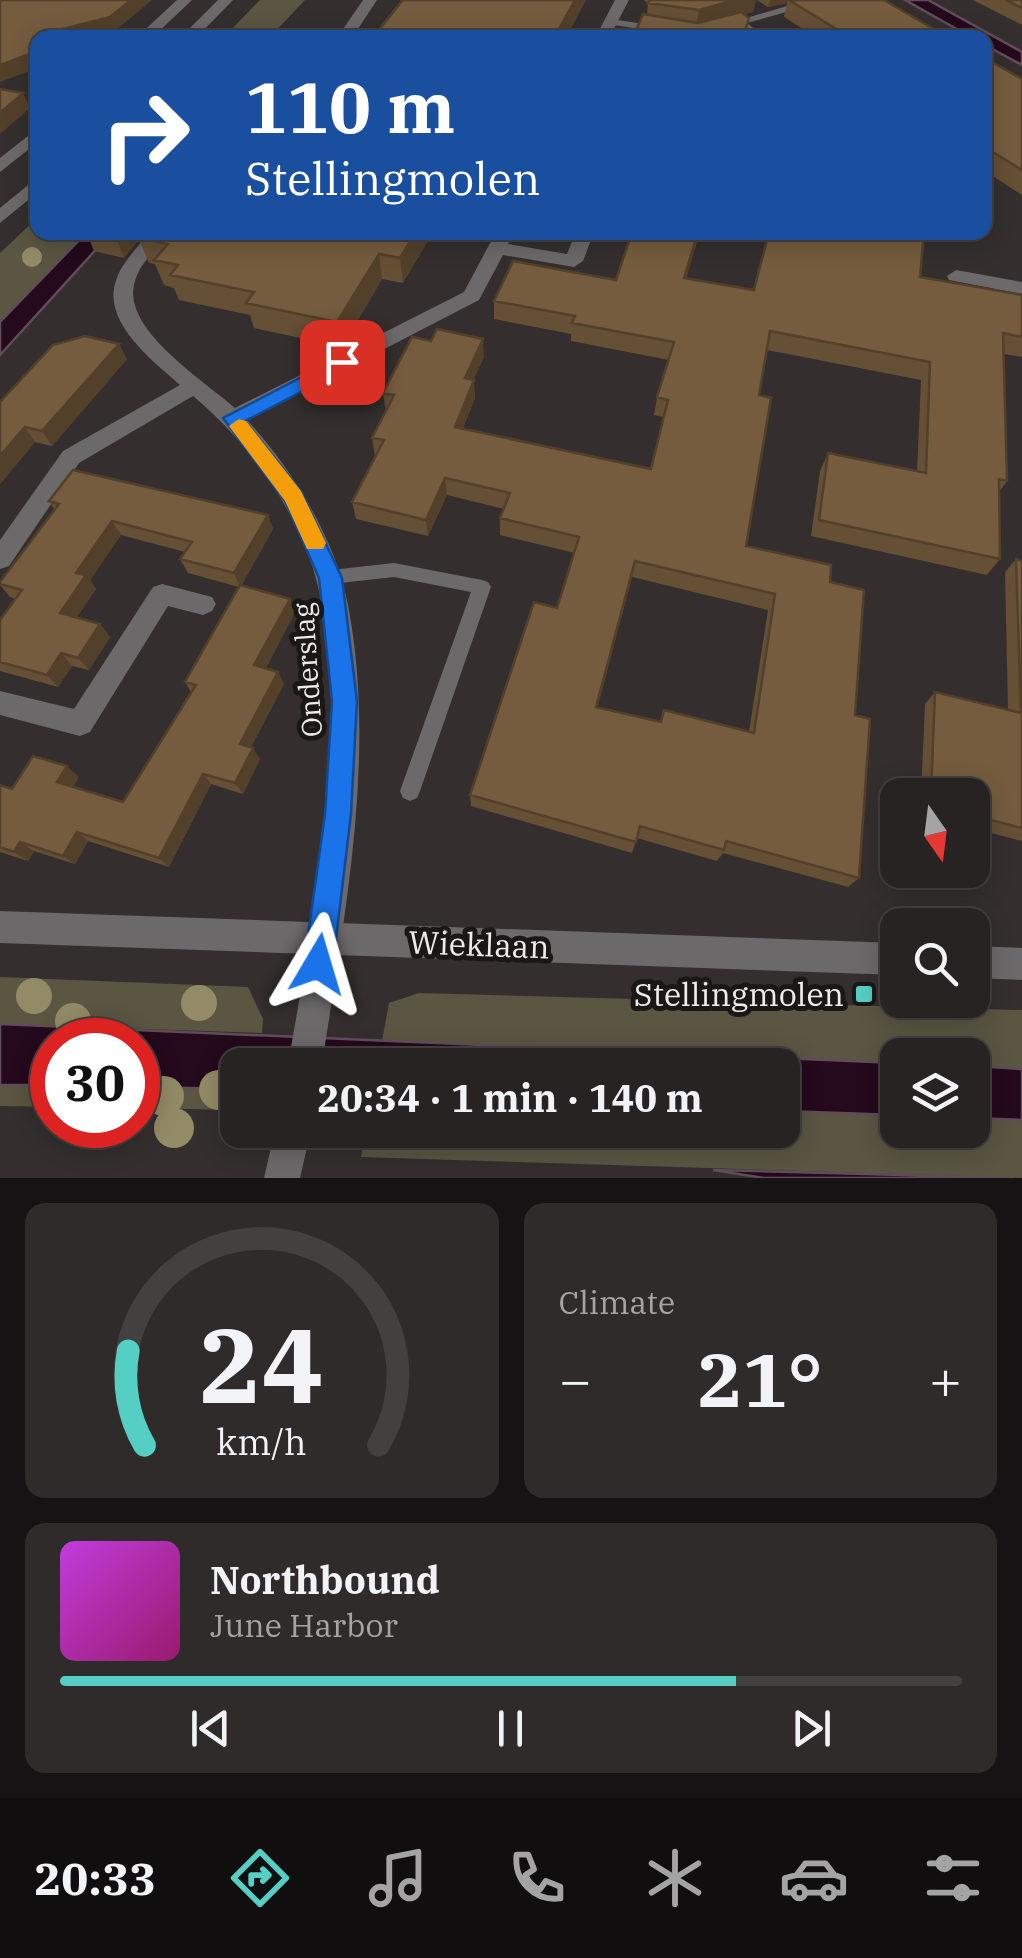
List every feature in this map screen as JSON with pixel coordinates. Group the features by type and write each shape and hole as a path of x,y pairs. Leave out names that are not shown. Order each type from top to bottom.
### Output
{"street":[{"path":"152,30 185,0"},
{"path":"195,30 226,0"},
{"path":"349,30 370,0"},
{"path":"606,30 622,0"},
{"path":"0,167 30,140"},
{"path":"0,218 30,190"},
{"path":"0,559 71,457 194,386 132,324 123,300 124,280 154,240"},
{"path":"233,418 472,296 501,240 574,261 581,240"},
{"path":"956,276 1022,288"},
{"name":"Onderslag","path":"194,386 233,418 293,497 331,578 344,701 338,814 307,1048"},
{"path":"0,703 80,723 162,594 203,604"},
{"name":"Wieklaan","path":"0,928 880,958"},
{"path":"990,963 1022,964"},
{"path":"282,1178 289,1148"}],"lane":[{"path":"710,30 787,9"},
{"path":"610,22 664,30"},
{"path":"740,22 750,30"},
{"path":"331,578 394,570 482,587 410,791"}],"shaded area":[{"path":"260,0 305,0 277,30 231,30"},
{"path":"905,0 928,0 982,30 959,30"},
{"path":"992,35 1022,52 1022,65 992,49"},
{"path":"30,225 30,240 79,240 0,322 0,253"},
{"path":"79,240 105,240 0,355 0,322"},
{"path":"0,977 248,987 263,1019 262,1033 160,1029 160,1018 30,1018 30,1025 0,1024"},
{"path":"419,993 880,1006 880,1018 990,1018 990,1009 1022,1010 1022,1069 990,1067 990,1038 880,1038 880,1062 800,1059 800,1048 546,1048 382,1041 389,1003"},
{"path":"0,1024 30,1025 30,1085 0,1085"},
{"path":"160,1031 552,1048 220,1048 220,1089 160,1087"},
{"path":"800,1059 880,1062 880,1114 800,1112"},
{"path":"990,1067 1022,1069 1022,1120 990,1119"},
{"path":"0,1085 30,1085 30,1107 0,1106"},
{"path":"160,1087 220,1089 220,1110 160,1108"},
{"path":"800,1112 880,1114 880,1148 990,1148 990,1119 1022,1120 1022,1178 361,1157 363,1148 800,1148"},
{"path":"713,1170 1014,1178 764,1178"}],"building":[{"path":"0,0 131,0 110,17 59,30 30,30 30,54 0,65"},
{"path":"403,0 575,0 558,30 379,30"},
{"path":"735,0 699,10 648,3"},
{"path":"789,0 884,0 935,30 838,30"},
{"path":"1006,0 1022,0 1022,8"},
{"path":"741,12 749,18 745,30 636,30 643,14 698,23"},
{"path":"992,62 1022,79 1022,170 992,151"},
{"path":"0,89 23,93 0,113"},
{"path":"149,240 411,240 400,258 379,254 337,322 246,303 254,292 170,275 178,265 154,260 168,244"},
{"path":"629,240 696,240 684,278 754,290 767,240 923,240 920,277 1022,295 1022,337 1003,333 1007,481 999,479 1000,559 819,520 828,453 926,473 930,362 770,331 759,395 771,398 746,546 831,565 830,582 864,590 855,715 870,719 859,878 726,841 724,850 640,826 636,842 470,795 534,602 557,608 579,537 500,518 510,493 445,478 426,520 352,502 384,440 372,438 394,395 383,393 412,337 431,341 437,329 483,339 465,378 474,380 455,427 651,469 668,400 657,397 674,342 572,323 575,316 494,301 513,261 616,280","holes":["635,561 775,594 754,733 664,710 661,722 596,707"]},
{"path":"85,336 119,344 42,431 25,427 0,456 0,402 53,345"},
{"path":"73,470 268,515 234,573 180,559 192,542 112,521 76,573 86,575 60,613 100,624 78,658 61,653 47,675 0,662 0,620 22,590 0,582 59,504 49,501"},
{"path":"1016,559 1022,561 1022,828 990,820 990,778 932,778 935,692 1021,713"},
{"path":"240,585 290,599 254,665 278,672 240,744 253,748 235,783 203,774 159,858 77,832 63,856 20,842 14,852 0,847 0,785 12,789 33,756 67,766 57,782 123,802 196,685 185,682"}],"slow traffic":[{"path":"239,426 293,497 315,543"}],"place":[{"name":"Stellingmolen","path":"864,994"}],"route":[{"path":"318,964 338,814 344,701 331,578 293,497 233,418 342,362"}]}
